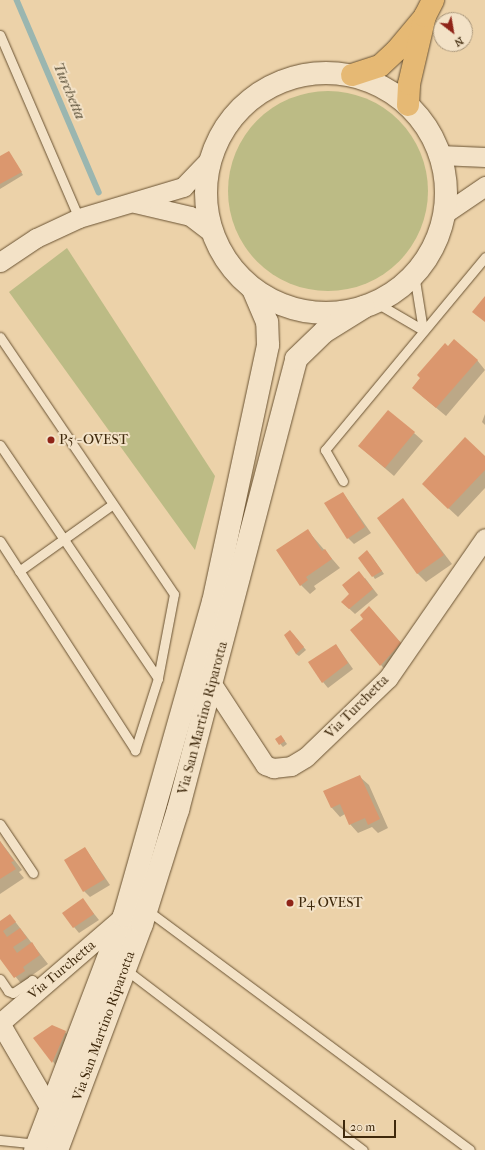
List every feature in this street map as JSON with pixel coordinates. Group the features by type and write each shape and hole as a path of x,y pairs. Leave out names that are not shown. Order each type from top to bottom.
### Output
{"main road":[{"path":"352,75 380,66 397,50 429,8"},
{"path":"408,105 409,84 429,8"}],"street":[{"name":"Via San Martino Riparotta","path":"36,1147 124,916 213,602 268,345 266,322 253,289 227,263 210,230 205,196 209,160 224,127 249,100 280,81 315,73 352,75 382,86 408,105 427,128 440,155 446,184 444,214 434,246 414,274 396,290 324,332 296,359 178,810 146,910 58,1150"},
{"path":"440,155 485,157"},
{"path":"0,262 36,238 79,218 135,203 183,187 209,160"},
{"path":"444,214 485,186"},
{"path":"135,203 190,216 210,230"},
{"path":"253,289 287,307 326,313 370,305"},
{"name":"Via Turchetta","path":"212,684 265,765 273,768 291,766 306,757 388,678 485,538"},
{"name":"Via Turchetta","path":"50,1109 0,1023 124,916"}],"lane":[{"path":"0,35 79,218"},
{"path":"343,481 325,450 423,330 485,258"},
{"path":"414,274 423,330"},
{"path":"370,305 423,330"},
{"path":"0,337 174,594 158,678 135,750 0,540"},
{"path":"0,445 158,678"},
{"path":"19,570 64,541 113,504"},
{"path":"0,824 33,873"},
{"path":"146,910 470,1150"},
{"path":"125,969 363,1150"},
{"path":"0,979 8,991 13,993 32,980 39,988"},
{"path":"0,1140 36,1147"}],"shaded area":[{"path":"328,91 347,93 375,103 391,114 405,128 416,144 420,153 426,172 428,191 426,210 416,238 405,254 391,268 375,279 366,283 347,289 328,291 309,289 281,279 265,268 251,254 240,238 236,229 230,210 228,191 230,172 240,144 251,128 265,114 281,103 290,99 309,93"},
{"path":"67,248 215,476 195,550 9,292"}],"building":[{"path":"9,151 22,172 0,184 0,156"},
{"path":"485,296 485,322 472,312"},
{"path":"454,339 478,360 436,408 412,388 420,378 417,375 445,343 448,346"},
{"path":"388,410 415,432 385,468 358,446"},
{"path":"465,437 485,456 485,470 448,509 422,484"},
{"path":"343,492 365,527 347,539 324,503"},
{"path":"403,498 444,555 417,574 377,518"},
{"path":"308,529 322,551 325,549 332,559 306,577 308,580 300,586 276,550"},
{"path":"367,550 382,571 372,577 358,558"},
{"path":"359,571 373,589 349,609 341,602 349,594 342,585"},
{"path":"369,606 401,643 380,666 350,630 363,619 360,615"},
{"path":"290,630 304,647 296,654 284,635"},
{"path":"336,644 348,663 322,683 308,662"},
{"path":"281,735 285,741 279,745 275,739"},
{"path":"360,775 380,819 368,825 365,818 349,825 340,804 331,808 323,791"},
{"path":"0,841 14,861 11,862 16,869 0,879"},
{"path":"85,847 105,879 83,892 64,860"},
{"path":"83,898 94,914 73,928 62,913"},
{"path":"10,914 16,922 3,931 7,937 20,928 27,938 13,947 17,953 32,942 40,955 23,967 25,971 14,978 0,959 0,921"},
{"path":"52,1025 66,1031 52,1063 33,1038"}],"waterway":[{"name":"Turchetta","path":"17,0 99,192"}],"place":[{"name":"P5 - OVEST","path":"51,440"},
{"name":"P4 OVEST","path":"290,903"}]}
